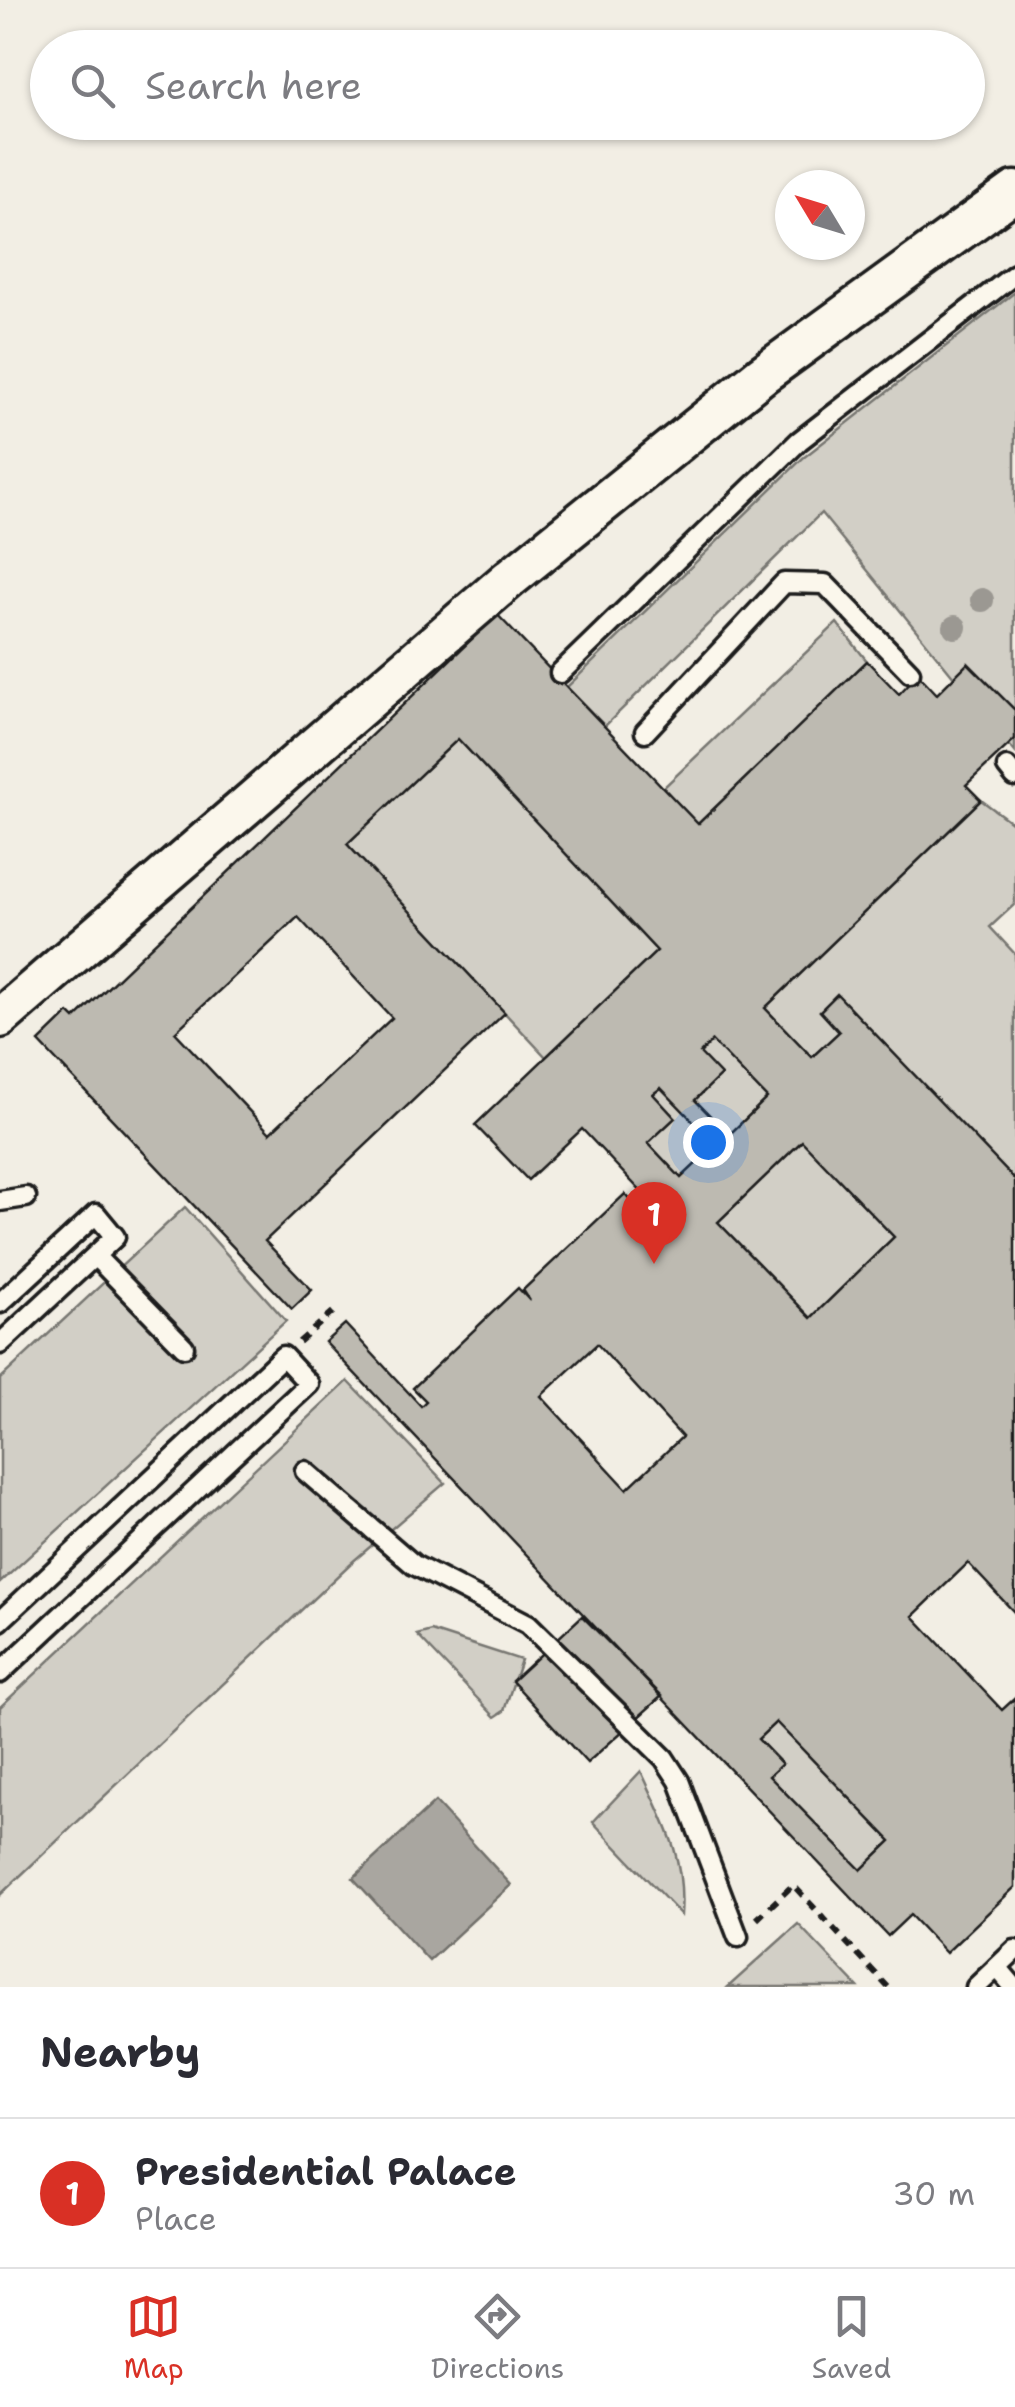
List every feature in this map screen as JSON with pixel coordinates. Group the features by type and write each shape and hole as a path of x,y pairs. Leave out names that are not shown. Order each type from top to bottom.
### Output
{"street":[{"path":"0,1018 539,555 763,374 1015,192"}],"lane":[{"path":"560,673 799,441 1015,274"},
{"path":"645,732 784,582 825,584 910,672"},
{"path":"0,1201 26,1198"},
{"path":"0,1303 96,1214 116,1238 0,1344"},
{"path":"95,1256 184,1347"},
{"path":"0,1620 283,1356 309,1384 0,1673"},
{"path":"304,1471 433,1578 528,1624 664,1758 679,1781 738,1937"},
{"path":"976,1987 1015,1950"},
{"path":"996,1968 1014,1987"}],"path":[{"path":"283,1356 332,1312"},
{"path":"738,1937 793,1885 888,1987"}],"shaded area":[{"path":"1015,292 1015,752 821,513 605,726 567,687 803,458"},
{"path":"837,623 867,661 698,824 663,788"},
{"path":"458,739 657,951 546,1057 347,844"},
{"path":"981,800 1015,825 1015,904 990,927 1015,954 1015,1180 837,995 820,1011 839,1032 812,1057 765,1008"},
{"path":"712,1041 767,1098 729,1135 695,1100 700,1053"},
{"path":"661,1088 716,1145 681,1178 648,1143 675,1118 653,1094"},
{"path":"802,1141 894,1237 811,1318 718,1222"},
{"path":"185,1207 286,1321 0,1583 0,1379"},
{"path":"348,1381 445,1483 350,1564 0,1895 0,1707"},
{"path":"431,1631 521,1660 504,1711 495,1717 417,1635"},
{"path":"776,1722 891,1841 861,1870 769,1776 781,1764 758,1739"},
{"path":"641,1771 676,1857 681,1915 593,1822"},
{"path":"435,1802 511,1885 429,1961 353,1878"},
{"path":"798,1924 858,1987 728,1987"}],"building":[{"path":"492,609 698,824 867,661 899,694 918,674 937,694 968,663 1015,710 1015,739 966,785 981,800 765,1008 812,1057 839,1032 820,1011 837,994 1015,1180 1015,1613 968,1563 913,1616 1002,1710 1015,1698 1015,1887 946,1953 910,1915 888,1936 325,1342 345,1324 421,1406 426,1401 413,1388 518,1288 530,1301 523,1290 625,1194 637,1207 647,1198 582,1129 528,1180 475,1125 657,951 458,739 347,844 505,1013 265,1241 312,1290 292,1309 39,1042 69,1013 75,1019 474,637 469,631","holes":["298,917 392,1018 270,1133 175,1032","712,1041 767,1098 729,1135 695,1100 721,1075 700,1053","661,1088 716,1145 681,1178 648,1143 675,1118 653,1094","802,1141 894,1237 811,1318 718,1222","597,1344 682,1437 627,1489 541,1396","776,1722 891,1841 861,1870 769,1776 782,1764 758,1739"]},
{"path":"582,1616 662,1696 587,1763 512,1681"}],"place":[{"name":"Presidential Palace","path":"654,1264"}]}
